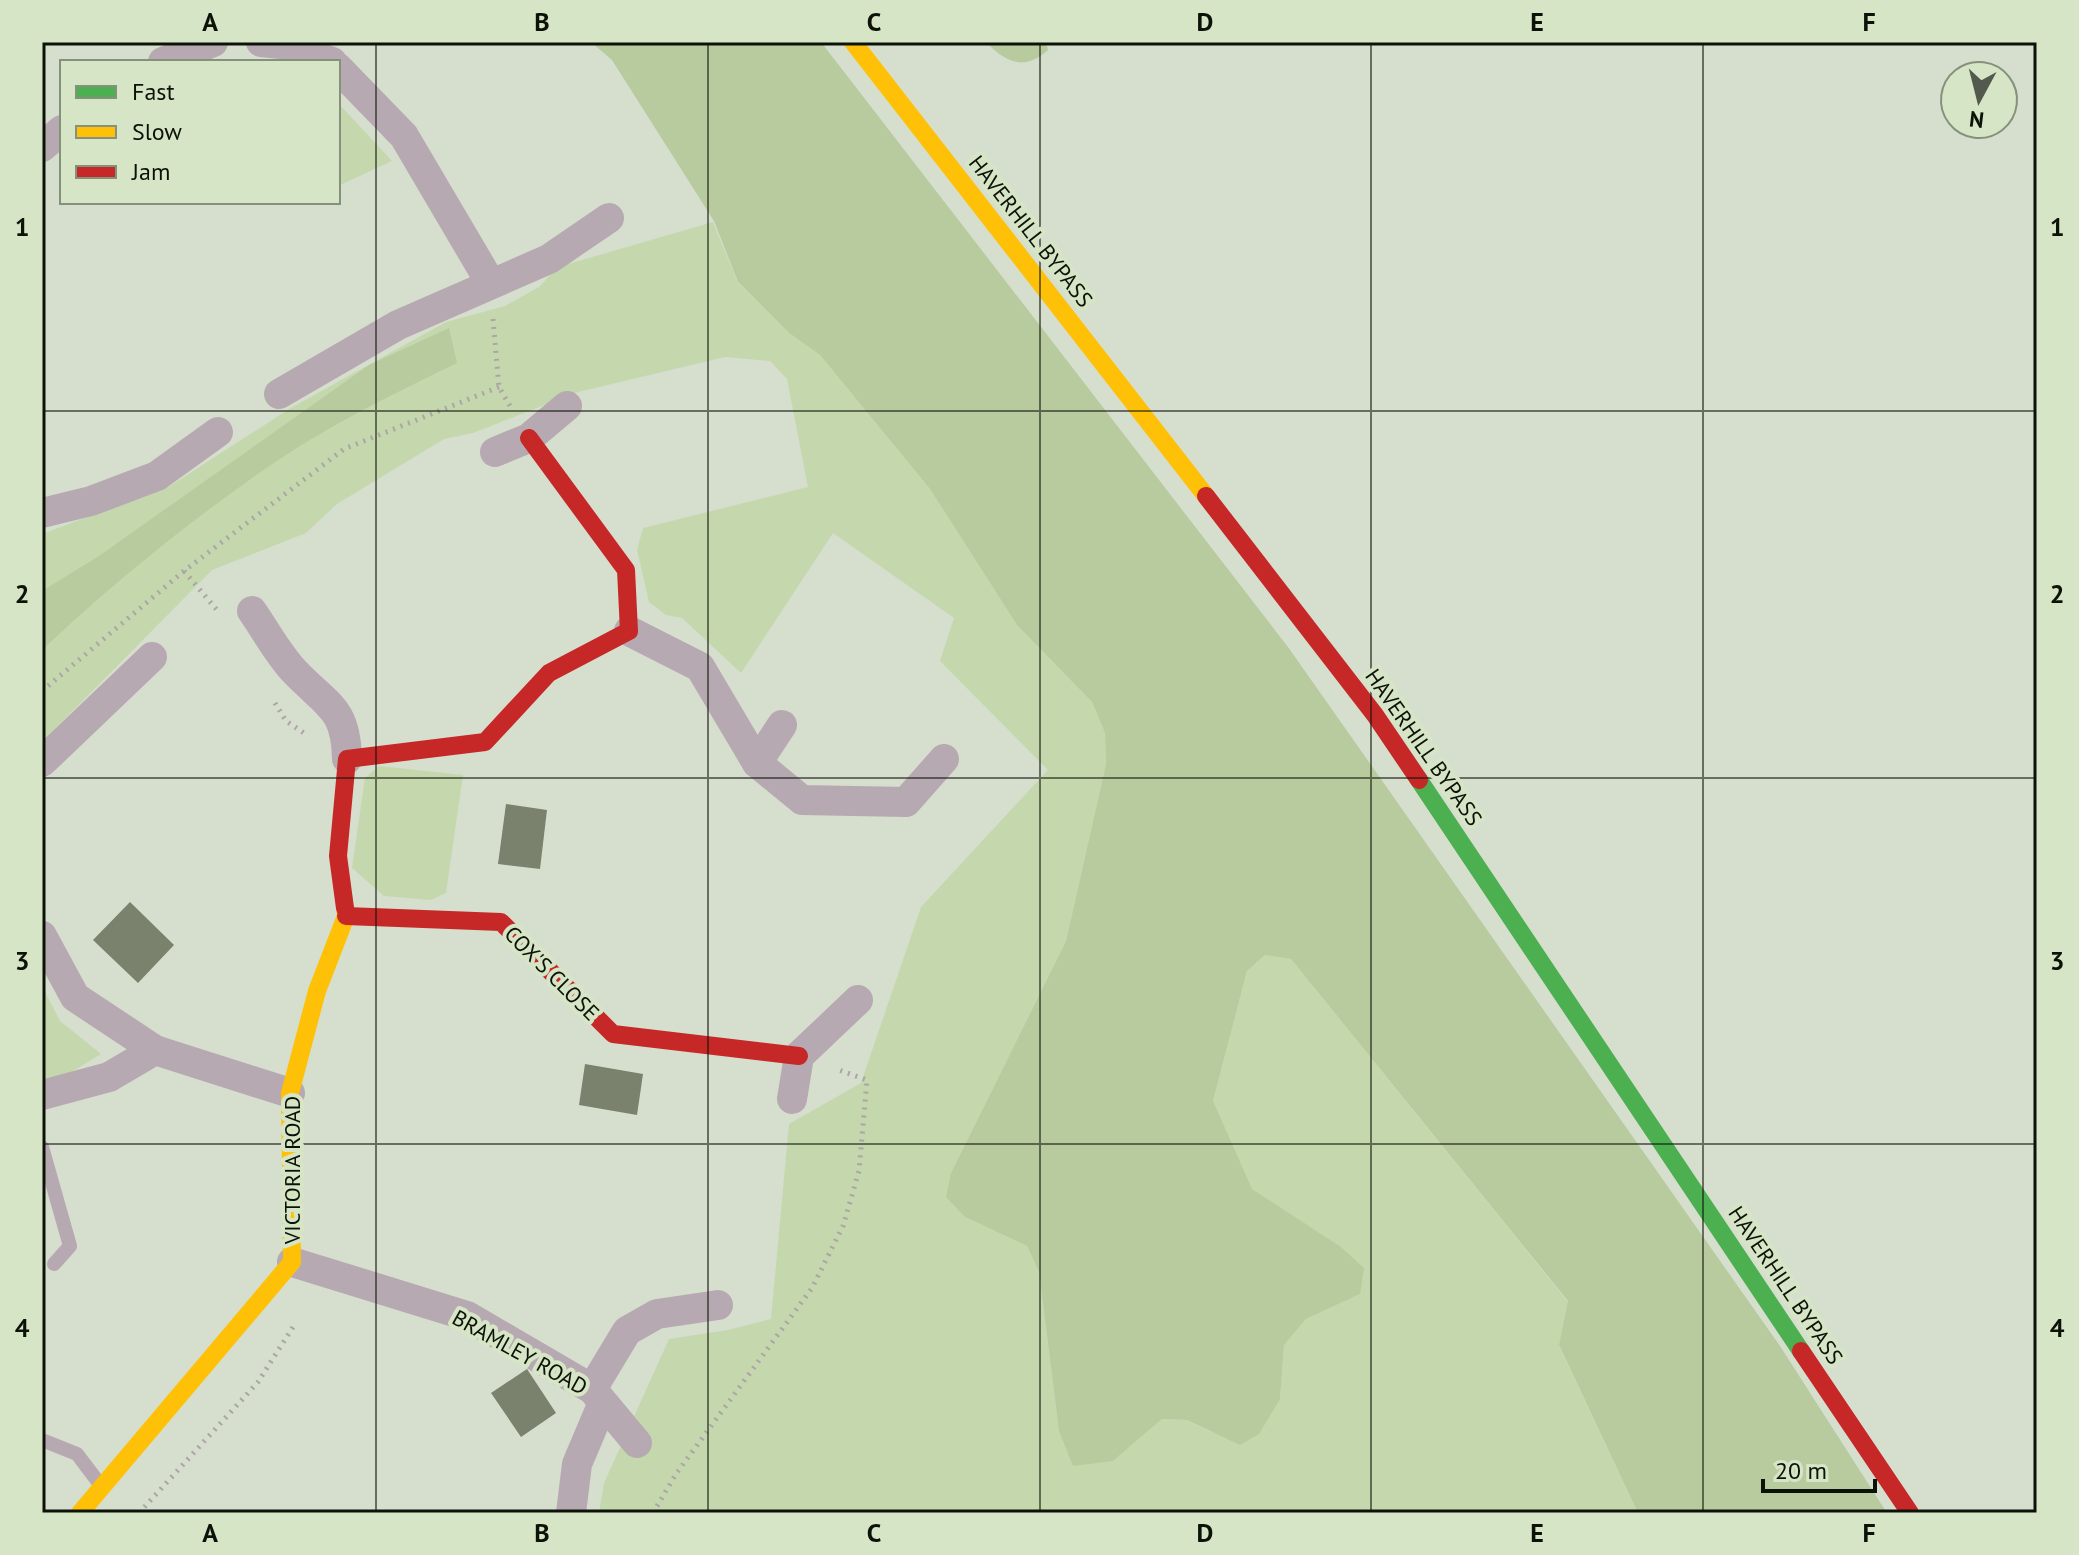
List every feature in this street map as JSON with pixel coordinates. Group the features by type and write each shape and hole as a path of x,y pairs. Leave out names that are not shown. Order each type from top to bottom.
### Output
{"street":[{"path":"261,42 281,44 326,60"},
{"name":"HAVERHILL BYPASS","path":"853,42 1375,715 1910,1513"},
{"path":"170,60 211,49"},
{"path":"340,70 404,136 490,282"},
{"path":"42,147 60,132"},
{"path":"279,394 398,325 490,282 549,259 609,218"},
{"path":"495,452 529,438 567,406"},
{"path":"42,513 91,501 157,476 218,432"},
{"path":"529,438 626,570 629,631"},
{"name":"VICTORIA ROAD","path":"80,1513 292,1262 290,1093 317,991 346,916 338,856 347,759 346,730 335,707 294,671 252,611"},
{"path":"347,759 485,742 549,673 629,631"},
{"path":"629,631 700,667 757,763 802,800 906,802 944,759"},
{"path":"42,762 152,657"},
{"path":"757,763 782,725"},
{"name":"COX'S CLOSE","path":"346,916 501,922 613,1034 799,1056"},
{"path":"42,936 75,997 155,1050 290,1093"},
{"path":"792,1099 799,1056 858,1000"},
{"path":"42,1095 109,1077 155,1050"},
{"name":"BRAMLEY ROAD","path":"292,1262 467,1316 597,1397 637,1443"},
{"path":"571,1513 577,1464 597,1397 627,1331 657,1314 718,1305"}],"lane":[{"path":"42,1147 70,1246 54,1264"},
{"path":"42,1440 77,1454 102,1487"}],"path":[{"path":"42,691 184,571 344,449 499,387 490,282"},
{"path":"184,571 214,605"},
{"path":"653,1513 685,1461 812,1288 843,1226 859,1171 867,1080"},
{"path":"139,1513 258,1382 296,1323"}],"green space":[{"path":"591,42 821,42 1288,647 1780,1346 1887,1513 1638,1513 1559,1345 1568,1301 1291,959 1265,955 1247,971 1213,1101 1252,1189 1341,1247 1364,1268 1360,1294 1306,1319 1284,1345 1280,1399 1259,1434 1240,1445 1187,1420 1162,1419 1113,1461 1073,1466 1059,1431 1039,1272 1027,1246 965,1217 946,1197 951,1173 1066,941 1106,764 1105,733 1092,702 1017,625 930,489 820,355 789,333 738,282 714,221 612,60"},
{"path":"986,42 1046,42 1048,50 1031,61 1016,62 1001,55"},
{"path":"340,105 392,161 340,185"},
{"path":"713,222 738,283 789,333 820,355 930,489 1017,625 1092,702 1105,733 1106,764 1066,941 951,1173 965,1217 1027,1246 1039,1272 1059,1431 1113,1461 1162,1419 1187,1420 1211,1432 1280,1399 1284,1345 1306,1319 1360,1294 1291,1218 1252,1189 1227,1142 1213,1101 1247,971 1265,955 1291,959 1568,1302 1559,1346 1638,1513 599,1513 604,1483 669,1339 728,1330 771,1319 789,1124 861,1083 921,907 1048,770 940,661 954,618 833,533 741,673 682,618 666,615 649,602 637,550 643,528 808,487 787,379 770,361 725,357 578,392 473,433 444,439 337,504 306,533 212,570 42,742 42,534 170,486 289,409 446,322 505,306 539,287 558,267"},
{"path":"449,328 457,363 335,425 265,469 150,555 42,650 42,591 99,556 369,365"},
{"path":"379,766 463,775 446,893 431,900 384,896 352,868 365,778"},
{"path":"42,986 60,1021 101,1054 70,1073 42,1079"}],"building":[{"path":"506,804 547,810 540,869 498,864"},
{"path":"130,902 174,945 138,983 93,940"},
{"path":"585,1064 643,1074 637,1115 579,1105"},
{"path":"527,1369 556,1413 521,1437 491,1393"}],"traffic: fast":[{"path":"1419,780 1801,1351"}],"traffic: slow":[{"path":"853,42 1206,496"},
{"path":"80,1513 292,1262 290,1093 317,991 346,916 345,908"}],"traffic: jam":[{"path":"345,908 338,856 347,759 485,742 549,673 629,631 626,570 529,438"},
{"path":"1206,496 1375,715 1419,780"},
{"path":"346,916 501,922 613,1034 799,1056"},
{"path":"1801,1351 1910,1513"}]}
